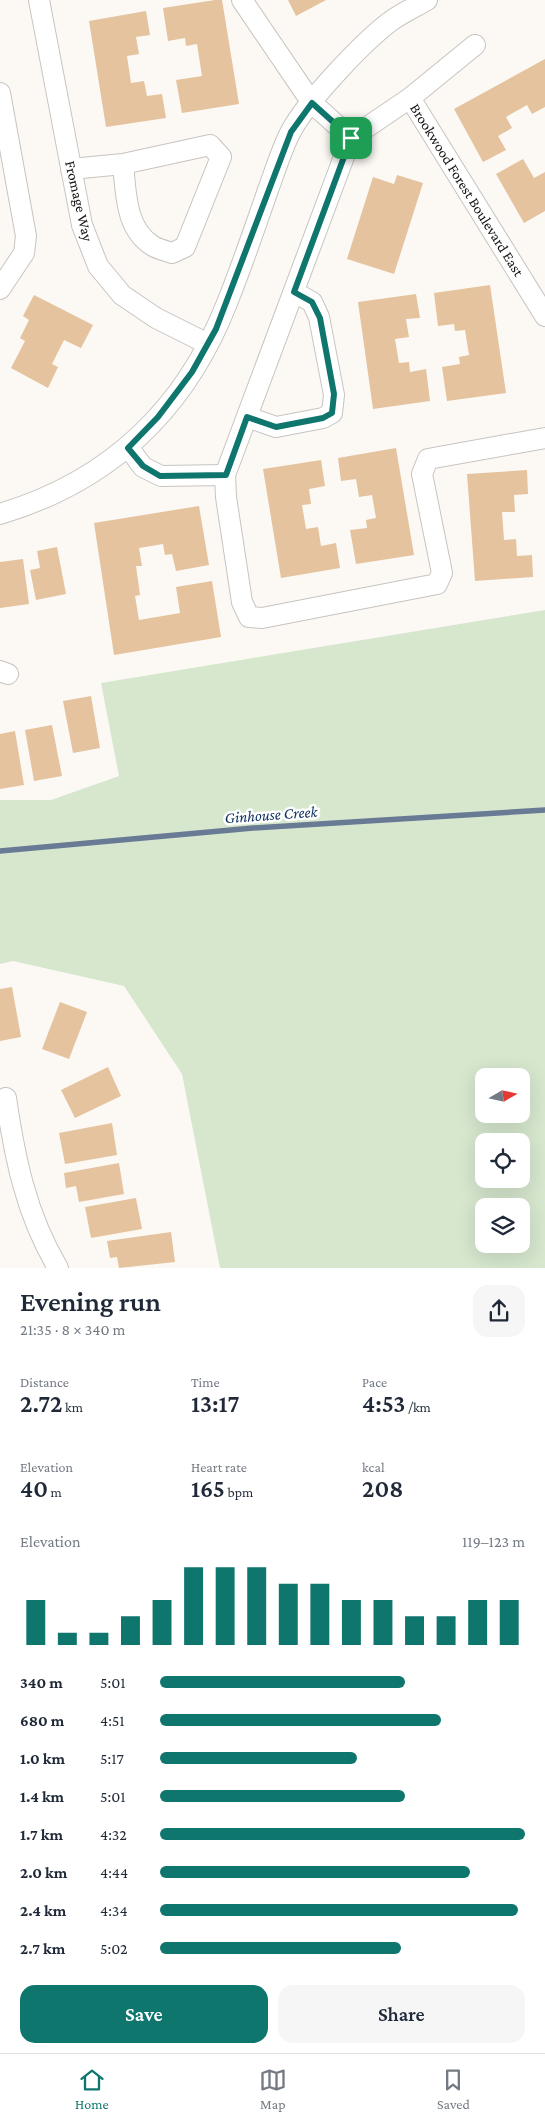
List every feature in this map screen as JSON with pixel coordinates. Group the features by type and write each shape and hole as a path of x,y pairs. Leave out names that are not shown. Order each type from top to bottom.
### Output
{"street":[{"name":"Fromage Way","path":"39,0 82,226 98,266 122,294 156,318 208,344"},
{"path":"242,0 312,103 351,138 226,475 226,497 242,602 249,617 262,618 437,584 442,573 422,474 428,459 545,438"},
{"path":"0,514 68,488 101,468 128,448 158,417 192,372 208,344 227,303 291,132 329,82 391,21 427,0"},
{"path":"410,98 475,45"},
{"path":"0,93 26,236 24,253 0,289"},
{"name":"Brookwood Forest Boulevard East","path":"351,138 410,98 545,316"},
{"path":"71,169 123,164 210,145 221,158 185,247 172,253 152,246 134,226 127,205 123,164"},
{"path":"247,417 276,427 323,418 332,413 334,394 320,318 312,302 294,292"},
{"path":"128,448 143,466 160,476 226,475"},
{"path":"6,1098 14,1148 26,1199 47,1250 58,1268"}],"green space":[{"path":"545,610 545,1268 220,1268 182,1074 124,986 13,961 0,964 0,800 51,800 119,776 101,683"}],"building":[{"path":"222,0 239,104 182,113 176,80 202,76 197,44 186,46 185,38 168,41 163,8"},
{"path":"288,0 326,0 296,16"},
{"path":"146,11 150,35 136,37 139,54 127,56 131,83 144,81 147,96 162,94 166,118 106,127 89,21"},
{"path":"545,59 545,107 532,114 527,105 506,117 512,128 498,136 506,150 483,162 454,109"},
{"path":"523,159 534,178 545,172 545,211 524,223 496,174"},
{"path":"397,175 423,183 394,274 347,259 373,177 394,184"},
{"path":"490,285 506,393 447,401 442,367 460,364 459,357 469,355 465,330 455,331 454,324 438,326 434,293"},
{"path":"416,294 420,318 406,319 409,337 395,339 399,363 409,362 410,372 426,369 430,401 373,409 358,302"},
{"path":"34,295 93,325 81,348 64,340 52,364 58,367 48,388 11,368 25,341 20,338 29,320 23,316"},
{"path":"396,448 414,555 356,564 350,530 367,528 366,520 376,518 372,495 359,497 356,479 341,481 338,458"},
{"path":"321,460 325,486 309,489 311,504 302,505 306,529 318,527 321,546 336,543 340,568 281,578 263,469"},
{"path":"527,470 528,494 514,495 515,512 502,512 504,540 516,539 517,556 532,555 533,577 475,581 467,474"},
{"path":"199,506 209,565 176,571 172,554 165,555 163,544 139,548 142,566 136,566 140,595 135,596 139,620 180,613 176,587 212,581 221,637 114,655 94,523"},
{"path":"57,547 66,594 36,600 30,570 40,568 37,551"},
{"path":"23,559 29,604 0,608 0,562"},
{"path":"91,696 100,748 73,753 63,701"},
{"path":"52,725 62,776 34,781 25,730"},
{"path":"15,731 24,785 0,789 0,734"},
{"path":"12,987 21,1037 0,1041 0,989"},
{"path":"60,1002 87,1012 69,1059 42,1049"},
{"path":"108,1067 121,1096 75,1118 61,1090"},
{"path":"112,1123 117,1155 65,1164 59,1133"},
{"path":"119,1163 124,1194 79,1202 76,1186 66,1188 64,1173"},
{"path":"136,1198 142,1229 91,1238 85,1207"},
{"path":"171,1232 175,1262 119,1268 117,1257 110,1258 107,1241"}],"waterway":[{"name":"Ginhouse Creek","path":"0,851 253,828 545,810"}],"route":[{"path":"312,103 351,138 294,292 312,302 320,318 334,394 332,413 323,418 276,427 247,417 226,475 160,476 143,466 128,448 158,417 192,372 216,329 291,132 312,103"}]}
